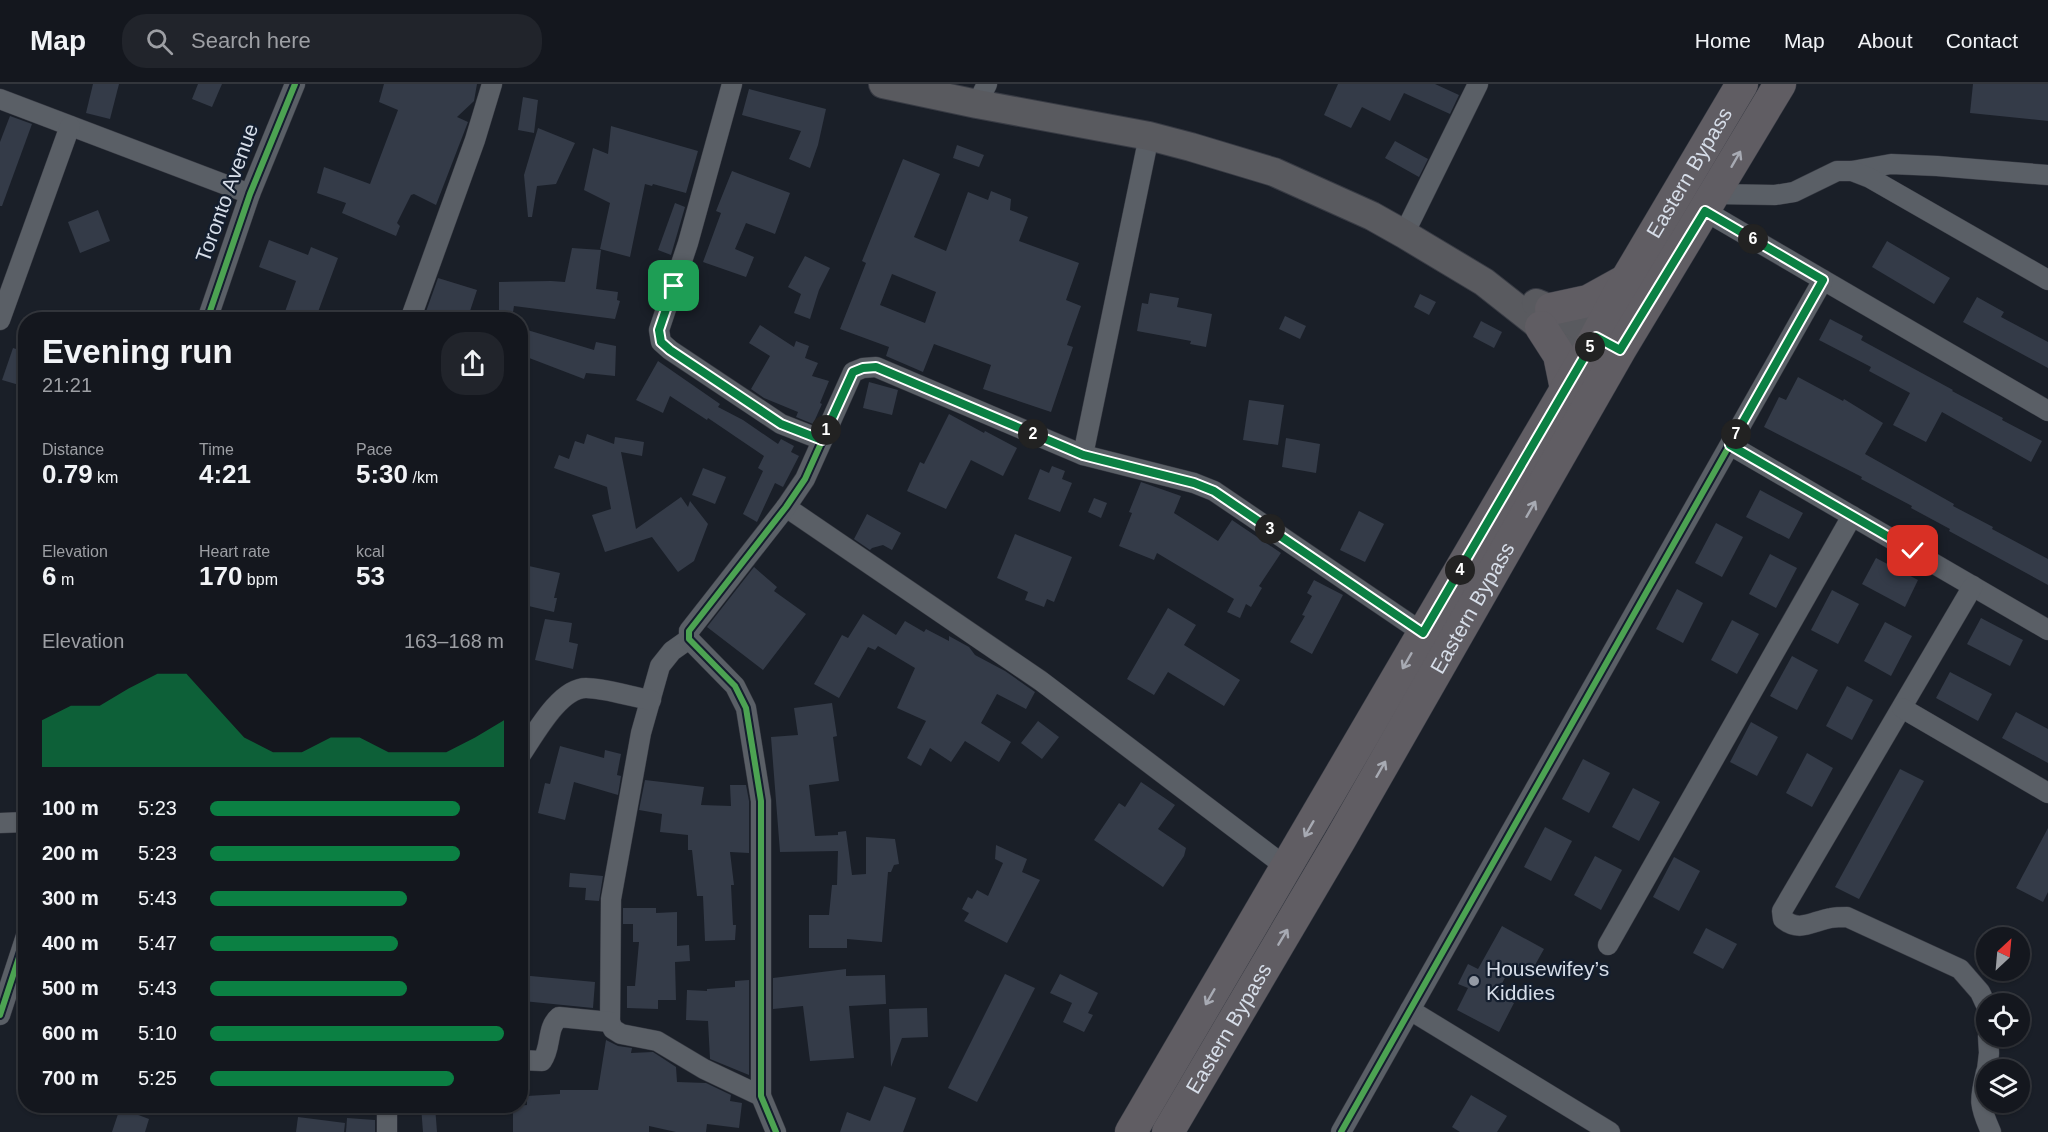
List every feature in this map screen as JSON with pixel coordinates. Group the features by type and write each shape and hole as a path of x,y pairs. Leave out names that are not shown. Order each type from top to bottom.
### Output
{"main road":[{"name":"Eastern Bypass","path":"1131,1132 1566,389 1603,353 1626,280 1743,84"},
{"name":"Eastern Bypass","path":"1168,1132 1340,840 1603,353 1710,203 1780,84"},
{"path":"1566,389 1559,355 1546,318 1587,301 1626,280"}],"street":[{"name":"Toronto Avenue","path":"210,312 250,195 295,84"},
{"path":"413,312 475,140 492,84"},
{"path":"732,84 688,243 659,330 661,342 781,424 822,440"},
{"path":"883,84 982,94 1149,136 1274,172 1372,216 1603,353"},
{"path":"1404,234 1478,84"},
{"path":"0,99 250,195"},
{"path":"0,320 70,126"},
{"path":"1083,455 1149,136"},
{"path":"1710,203 1794,192 1837,171 1852,171 1891,164 2048,175"},
{"path":"1852,171 1870,178 2048,280"},
{"path":"1710,203 1823,280 2048,411"},
{"path":"1341,1132 1823,280"},
{"path":"776,1132 760,1096 761,801 746,708 735,686 689,639 689,631 786,507 805,479 853,372 876,367 1083,455 1194,483 1214,491 1423,633"},
{"path":"1730,445 2048,630"},
{"path":"786,507 1041,681 1286,867"},
{"path":"1608,945 1852,516"},
{"path":"1973,586 1782,911 1783,919 1790,925 1804,926 1832,917 1847,918 1960,969 1980,993"},
{"path":"689,639 672,651 660,666 641,733 611,899 610,1022 613,1029 621,1034 657,1041 704,1069 760,1096"},
{"path":"528,745 557,703 572,692 585,688 651,700"},
{"path":"1902,708 2048,793"},
{"path":"0,823 18,822"},
{"path":"0,1015 18,960"},
{"path":"1410,1010 1610,1132"},
{"path":"528,1060 542,1061 548,1053 552,1023 558,1017 610,1022"},
{"path":"387,1113 387,1132"},
{"path":"1983,1113 1991,1132"}],"building":[{"path":"93,84 119,84 110,119 86,113"},
{"path":"198,84 222,84 212,107 192,99"},
{"path":"384,84 477,84 474,101 457,117 468,122 436,205 414,194 411,195 397,223 400,226 396,236 342,213 346,203 317,193 324,167 370,184 398,110 379,102"},
{"path":"1338,84 1435,84 1459,95 1450,114 1404,93 1390,121 1362,107 1351,128 1324,115"},
{"path":"1973,84 2048,84 2048,121 1970,113"},
{"path":"749,89 826,109 810,168 789,159 801,131 742,115"},
{"path":"523,97 538,100 534,133 518,130"},
{"path":"10,116 32,124 2,206 0,206 0,142"},
{"path":"611,126 698,151 686,193 645,184 630,257 600,249 610,203 584,190 593,148 608,154"},
{"path":"538,128 575,143 556,184 537,186 532,217 528,217 524,175"},
{"path":"1395,141 1428,159 1419,177 1385,158"},
{"path":"957,145 984,155 979,167 953,158"},
{"path":"903,159 940,174 914,237 946,251 968,192 988,200 991,191 1011,199 1010,210 1028,217 1019,241 1079,263 1066,300 1081,306 1067,345 1073,347 1051,412 983,389 991,365 934,344 923,372 886,356 889,347 840,329 866,263 862,261","holes":["892,274 936,292 925,323 880,305"]},
{"path":"732,171 790,193 775,234 746,223 735,249 754,257 746,277 703,262 721,213 716,211"},
{"path":"675,203 685,207 671,255 658,250"},
{"path":"98,210 110,241 80,253 68,222"},
{"path":"269,240 308,255 311,247 338,258 318,312 285,312 296,281 259,267"},
{"path":"1887,241 1950,278 1934,304 1872,267"},
{"path":"572,248 601,250 596,289 618,292 617,300 620,301 615,319 514,306 513,312 499,311 499,282 565,282"},
{"path":"805,256 830,268 819,290 810,319 794,313 801,294 788,287"},
{"path":"438,278 477,290 470,312 426,312"},
{"path":"1150,293 1179,298 1177,307 1212,314 1206,347 1190,344 1191,341 1137,331 1142,303 1148,304"},
{"path":"1420,294 1436,302 1429,315 1414,307"},
{"path":"1977,297 2004,312 2001,317 2048,342 2048,368 1963,322"},
{"path":"1285,316 1306,326 1300,339 1279,329"},
{"path":"1830,319 1863,336 1861,340 2042,441 2031,462 1942,412 1926,442 1893,425 1910,393 1869,371 1871,367 1819,340"},
{"path":"1481,321 1502,332 1494,348 1473,337"},
{"path":"760,325 794,347 796,341 809,346 805,358 818,363 812,376 829,381 813,424 796,417 798,412 764,398 751,389 770,356 749,343"},
{"path":"528,330 594,350 596,342 616,346 615,376 586,373 584,379 528,358"},
{"path":"13,348 18,350 18,385 2,380"},
{"path":"658,361 720,404 718,407 743,420 778,444 781,439 794,446 791,452 799,456 783,487 775,483 757,522 743,514 763,471 758,468 764,456 708,418 707,420 670,396 663,413 636,400"},
{"path":"1798,377 1843,401 1844,399 1883,423 1865,454 1993,527 1992,529 2048,559 2048,585 1949,531 1950,529 1911,508 1912,506 1861,479 1862,477 1764,427 1779,397 1786,400"},
{"path":"869,382 898,390 892,415 863,408"},
{"path":"1249,400 1284,405 1278,445 1243,440"},
{"path":"949,414 1017,448 1003,476 971,460 946,509 907,491 920,462 924,464"},
{"path":"587,434 614,444 615,437 644,442 642,456 621,452 636,529 681,497 688,507 690,501 708,524 694,561 678,572 652,537 605,552 592,515 611,509 607,487 554,468 559,455 569,459 575,441 584,444"},
{"path":"1286,438 1320,444 1316,473 1282,467"},
{"path":"1052,466 1065,471 1062,479 1072,483 1060,512 1028,499 1040,469 1049,473"},
{"path":"703,468 726,477 715,504 692,495"},
{"path":"1141,482 1181,496 1174,513 1218,541 1232,520 1281,553 1259,586 1262,588 1251,607 1246,604 1240,618 1227,612 1234,599 1157,553 1154,560 1119,546"},
{"path":"1760,490 1803,513 1789,539 1746,517"},
{"path":"1094,498 1107,503 1101,518 1088,512"},
{"path":"1359,511 1384,524 1365,562 1340,550"},
{"path":"867,514 901,533 892,550 883,545 870,550 854,539"},
{"path":"1716,523 1743,537 1722,577 1695,563"},
{"path":"1015,534 1072,557 1054,602 1047,599 1044,607 1025,600 1028,592 997,578"},
{"path":"1770,554 1797,568 1776,608 1749,594"},
{"path":"1876,558 1918,580 1905,607 1862,584"},
{"path":"528,566 560,573 554,598 557,598 554,612 528,606"},
{"path":"754,567 777,587 774,591 806,614 763,670 707,627"},
{"path":"1314,580 1343,595 1312,654 1290,642 1305,616 1302,615 1312,596 1307,593"},
{"path":"1677,589 1703,603 1683,643 1656,629"},
{"path":"1832,590 1859,604 1838,644 1811,630"},
{"path":"1168,608 1196,625 1184,645 1240,680 1224,706 1168,672 1154,695 1127,679"},
{"path":"863,614 896,635 905,621 924,632 926,629 949,641 949,636 1035,692 1026,709 997,694 981,723 1011,742 999,762 965,741 951,762 930,748 921,766 907,758 926,721 897,708 915,668 878,646 875,650 868,647 839,698 814,684 842,635 848,638"},
{"path":"1981,618 2023,640 2010,666 1967,644"},
{"path":"545,619 572,623 569,642 578,644 573,669 535,660"},
{"path":"1732,620 1759,634 1737,674 1711,660"},
{"path":"1885,622 1912,636 1891,676 1864,661"},
{"path":"1792,656 1818,670 1797,710 1770,696"},
{"path":"1950,672 1992,694 1978,721 1936,698"},
{"path":"1847,686 1873,700 1852,740 1826,726"},
{"path":"832,703 837,736 833,737 839,781 809,785 815,836 838,835 838,832 846,831 852,875 866,874 866,837 895,839 899,864 894,865 891,872 888,872 882,942 847,939 847,948 809,948 809,915 829,915 832,885 837,885 838,851 780,852 771,737 798,735 794,708"},
{"path":"2016,712 2048,729 2048,763 2002,738"},
{"path":"1038,721 1059,737 1042,759 1021,743"},
{"path":"1751,722 1778,737 1757,776 1730,762"},
{"path":"560,746 604,758 605,750 621,754 617,775 621,776 618,795 574,782 565,820 538,813 545,783 550,784"},
{"path":"1807,753 1833,768 1812,807 1786,793"},
{"path":"1583,759 1610,773 1589,813 1562,799"},
{"path":"1900,769 1924,781 1859,899 1835,887"},
{"path":"645,780 704,787 701,805 731,806 730,785 746,785 749,801 749,853 730,852 734,885 731,885 733,925 736,925 735,940 705,941 703,896 697,896 692,850 688,850 688,835 660,832 662,814 639,810"},
{"path":"1141,782 1175,805 1158,829 1186,848 1184,856 1163,887 1094,840 1119,803 1125,807"},
{"path":"1633,788 1660,802 1639,841 1612,827"},
{"path":"1545,827 1572,841 1551,881 1524,867"},
{"path":"2048,828 2048,892 2043,902 2016,888"},
{"path":"996,845 1027,859 1022,872 1040,880 1007,943 964,921 969,913 962,909 968,897 972,899 977,890 988,896 1003,863 995,859"},
{"path":"1595,856 1622,870 1601,910 1574,895"},
{"path":"1674,857 1700,871 1679,911 1653,897"},
{"path":"570,873 603,876 599,901 585,900 586,888 569,887"},
{"path":"623,908 656,908 656,913 677,912 677,946 689,945 690,961 675,962 676,1000 658,1000 658,1009 627,1008 627,986 635,986 639,942 633,942 633,924 623,924"},
{"path":"1502,926 1544,949 1530,974 1512,963 1497,994 1514,1003 1499,1032 1457,1010 1468,988 1458,984 1468,964 1478,969"},
{"path":"1706,928 1737,944 1723,969 1693,953"},
{"path":"846,969 846,976 885,975 886,1004 849,1006 854,1058 810,1061 803,1006 773,1009 773,978"},
{"path":"1005,974 1035,988 977,1102 948,1088"},
{"path":"1060,974 1098,993 1088,1013 1093,1015 1084,1032 1063,1022 1072,1003 1050,993"},
{"path":"528,976 595,982 593,1008 528,1002"},
{"path":"749,980 749,1075 710,1059 708,1021 686,1020 687,990 707,991 707,989 735,987 735,981"},
{"path":"927,1008 928,1037 902,1038 891,1067 889,1009"},
{"path":"606,1040 618,1046 632,1048 631,1053 653,1052 676,1067 677,1082 706,1083 731,1095 730,1101 742,1103 739,1128 707,1124 706,1132 676,1132 649,1126 649,1132 513,1132 513,1113 528,1113 528,1096 560,1094 560,1090 598,1090"},
{"path":"884,1086 916,1098 903,1132 840,1132 847,1112 870,1121"},
{"path":"1471,1095 1507,1116 1497,1132 1460,1132 1452,1127"},
{"path":"118,1113 133,1113 149,1119 145,1132 112,1132"},
{"path":"422,1113 436,1113 437,1132 423,1132"},
{"path":"298,1117 345,1123 344,1132 296,1132"},
{"path":"347,1118 375,1120 375,1132 346,1132"}],"cycle path":[{"path":"210,312 250,194 295,84"},
{"path":"1341,1132 1823,280"},
{"path":"776,1132 761,1096 761,801 746,708 735,686 689,639 689,631 786,507 805,479 853,372 876,367 1083,455 1194,483 1214,491 1423,633"},
{"path":"0,1015 18,960"}],"place":[{"name":"Housewifey’s Kiddies","path":"1474,981"}],"route":[{"path":"674,286 659,330 661,342 781,424 822,440 853,372 876,367 1083,455 1194,483 1214,491 1423,633 1596,337 1620,350 1705,211 1823,280 1730,445 1913,551"}]}
